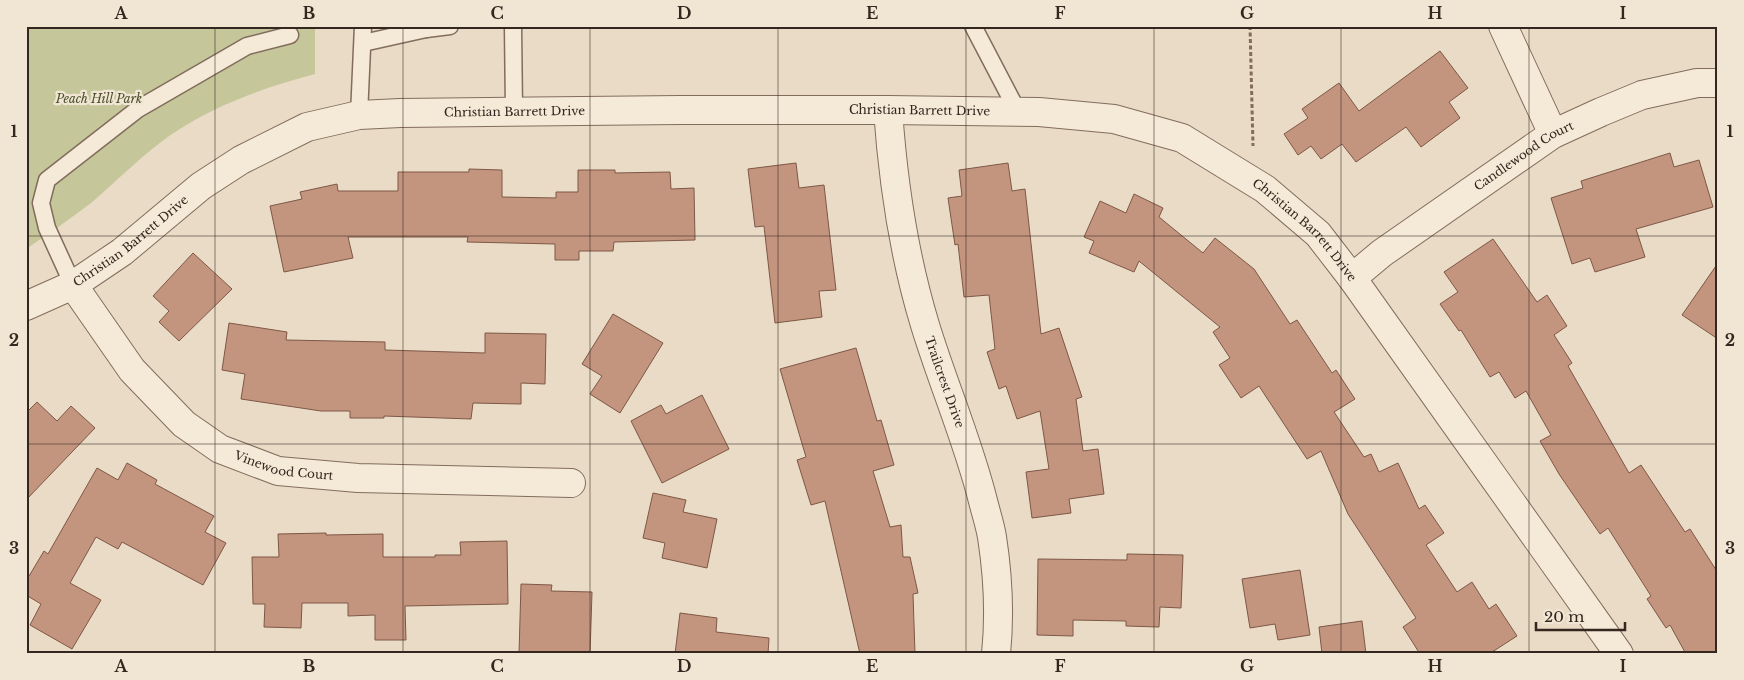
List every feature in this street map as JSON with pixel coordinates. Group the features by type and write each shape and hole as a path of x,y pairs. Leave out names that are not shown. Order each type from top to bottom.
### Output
{"street":[{"path":"1503,26 1554,134"},
{"name":"Candlewood Court","path":"1352,278 1382,253 1554,134 1601,112 1642,96 1697,83 1718,83"},
{"name":"Christian Barrett Drive","path":"26,306 73,285 122,252 201,186 240,160 307,128 360,115 514,112 888,110 1018,112 1114,119 1182,138 1265,189 1318,234 1352,278 1619,654"},
{"name":"Trailcrest Drive","path":"888,110 892,160 913,282 925,326 977,477 992,536 999,598 999,629 996,654"},
{"name":"Vinewood Court","path":"73,285 132,370 184,424 220,449 278,471 358,478 571,483"}],"lane":[{"path":"360,115 363,26"},
{"path":"363,43 426,28 450,26"},
{"path":"513,26 514,112"},
{"path":"973,26 1018,112"},
{"path":"73,285 47,228 41,203 47,180 138,109 247,46 290,35"}],"path":[{"path":"1250,26 1252,146"}],"green space":[{"name":"Peach Hill Park","path":"26,26 315,26 315,74 241,98 188,124 151,150 91,203 26,249"}],"building":[{"path":"1440,51 1468,88 1449,102 1460,118 1421,147 1406,127 1356,162 1342,144 1321,159 1311,146 1298,155 1284,134 1308,118 1302,109 1339,83 1359,111"},
{"path":"1670,153 1674,167 1699,160 1713,207 1636,229 1645,257 1595,272 1590,258 1572,264 1551,198 1583,188 1581,181"},
{"path":"796,163 799,188 824,185 836,290 819,291 822,317 775,323 764,226 755,227 748,169"},
{"path":"1008,163 1012,191 1025,189 1041,334 1059,328 1082,397 1076,399 1083,451 1098,449 1104,494 1069,499 1071,513 1032,518 1026,472 1049,469 1040,411 1017,419 1006,386 999,389 987,352 995,349 989,295 964,297 958,244 955,245 948,198 962,196 959,170"},
{"path":"469,169 502,170 502,197 556,198 556,192 578,192 578,170 615,170 615,173 670,172 671,189 694,188 695,240 614,242 613,251 579,251 579,260 555,260 555,244 467,242 468,237 348,237 353,258 284,272 270,206 302,199 300,192 337,184 338,191 398,191 398,172 469,172"},
{"path":"1134,194 1163,208 1159,217 1203,253 1215,238 1254,269 1290,324 1297,320 1332,373 1336,370 1355,399 1334,412 1364,457 1371,454 1379,472 1398,463 1419,509 1425,505 1444,533 1426,545 1457,592 1472,582 1489,609 1496,604 1517,636 1489,654 1420,654 1403,627 1416,618 1348,514 1321,451 1307,459 1259,386 1241,398 1219,365 1230,358 1213,332 1220,327 1139,261 1134,272 1089,253 1094,241 1084,237 1100,201 1126,213"},
{"path":"1493,239 1537,302 1547,295 1567,326 1554,335 1572,363 1568,366 1629,473 1641,465 1685,532 1690,529 1718,573 1718,654 1686,654 1670,625 1666,628 1647,599 1651,596 1608,528 1600,534 1559,474 1540,441 1551,435 1526,391 1515,398 1499,372 1490,377 1461,330 1459,331 1440,304 1458,292 1444,272"},
{"path":"193,253 232,289 179,341 159,322 169,311 153,296"},
{"path":"1718,263 1718,339 1682,315"},
{"path":"613,314 663,343 620,413 590,394 602,376 582,364"},
{"path":"229,323 287,332 286,340 385,342 385,350 485,353 485,333 546,334 545,384 521,383 521,404 473,403 471,419 384,416 384,418 350,418 350,411 321,411 241,399 245,374 222,370"},
{"path":"856,348 877,421 881,420 894,465 873,471 890,527 901,525 903,557 910,557 918,593 913,594 915,654 860,654 825,501 811,505 797,460 806,457 780,369"},
{"path":"702,395 729,449 662,483 631,421 661,405 666,414"},
{"path":"37,402 57,421 71,406 95,428 26,500 26,413"},
{"path":"127,463 157,480 155,484 214,516 205,532 226,543 203,585 122,542 118,549 96,537 70,583 101,600 72,649 30,625 41,604 26,595 26,581 44,551 48,554 97,468 118,480"},
{"path":"653,493 686,500 683,512 717,519 707,568 662,558 665,543 643,538"},
{"path":"326,533 326,535 383,534 383,557 461,555 460,542 507,541 508,604 405,606 406,640 375,640 375,615 348,616 348,603 302,603 301,628 264,627 265,604 253,604 252,557 279,557 278,534"},
{"path":"1127,554 1183,555 1181,608 1160,607 1159,627 1126,626 1126,621 1073,620 1073,636 1037,635 1038,559 1127,560"},
{"path":"1300,570 1310,635 1278,640 1275,624 1250,628 1242,579"},
{"path":"521,584 552,585 551,591 592,592 590,654 519,654"},
{"path":"680,613 717,618 716,632 769,638 768,654 675,654"},
{"path":"1362,621 1366,654 1322,654 1319,627"}]}
